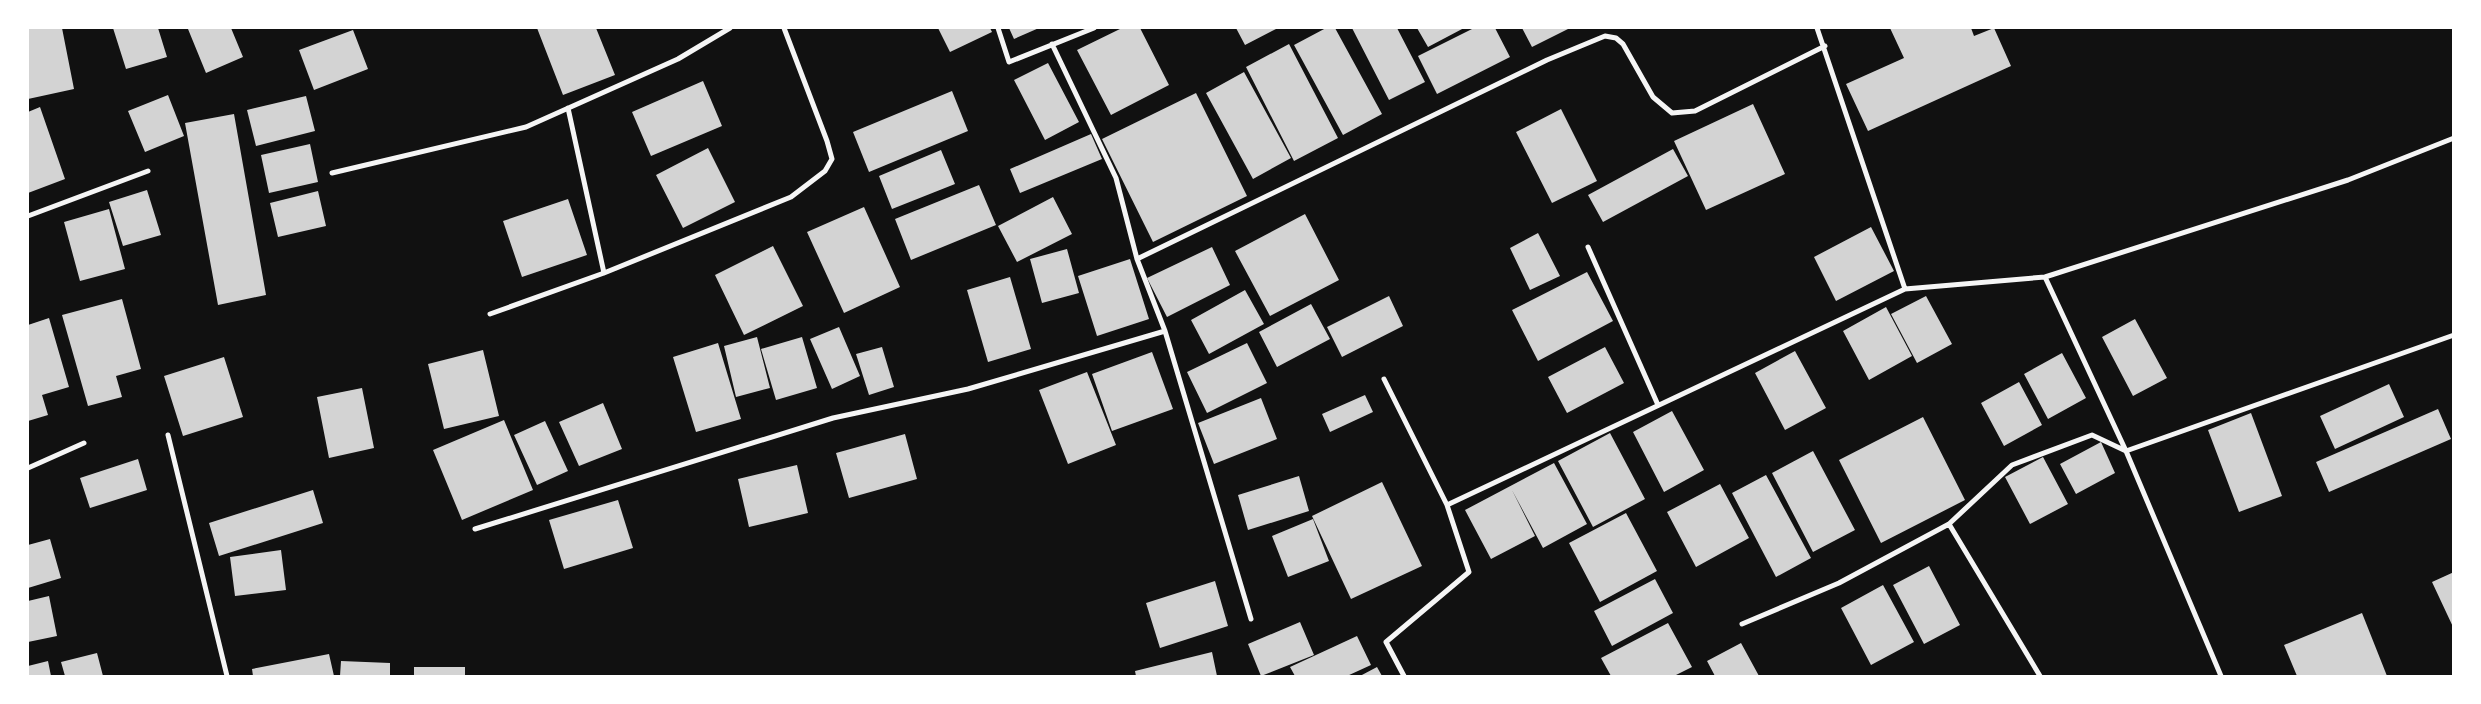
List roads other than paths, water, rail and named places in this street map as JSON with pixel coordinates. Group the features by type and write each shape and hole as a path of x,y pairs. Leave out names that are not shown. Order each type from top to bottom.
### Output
{"street":[{"path":"332,174 526,127 678,59 730,28"},
{"path":"490,314 604,273 791,197 825,171 832,159 827,141 784,28"},
{"path":"998,28 1009,62 1094,28"},
{"path":"1817,28 1825,46 1905,289"},
{"path":"1137,259 1547,60 1605,36 1616,38 1629,53 1653,97 1672,113 1695,111 1825,46"},
{"path":"1052,44 1116,178 1137,259 1165,331 1250,619"},
{"path":"568,108 604,273"},
{"path":"1447,505 1905,289 2045,277 2348,180 2454,138"},
{"path":"28,216 148,171"},
{"path":"1588,247 1658,405"},
{"path":"2045,277 2126,451 2222,676"},
{"path":"475,529 833,418 968,389 1165,331"},
{"path":"1742,624 1839,582 1949,524 2012,465 2092,435 2126,451 2454,335"},
{"path":"1384,379 1447,505 1469,572 1386,642 1404,676"},
{"path":"168,435 227,676"},
{"path":"28,468 84,443"},
{"path":"1949,524 2040,676"}]}
